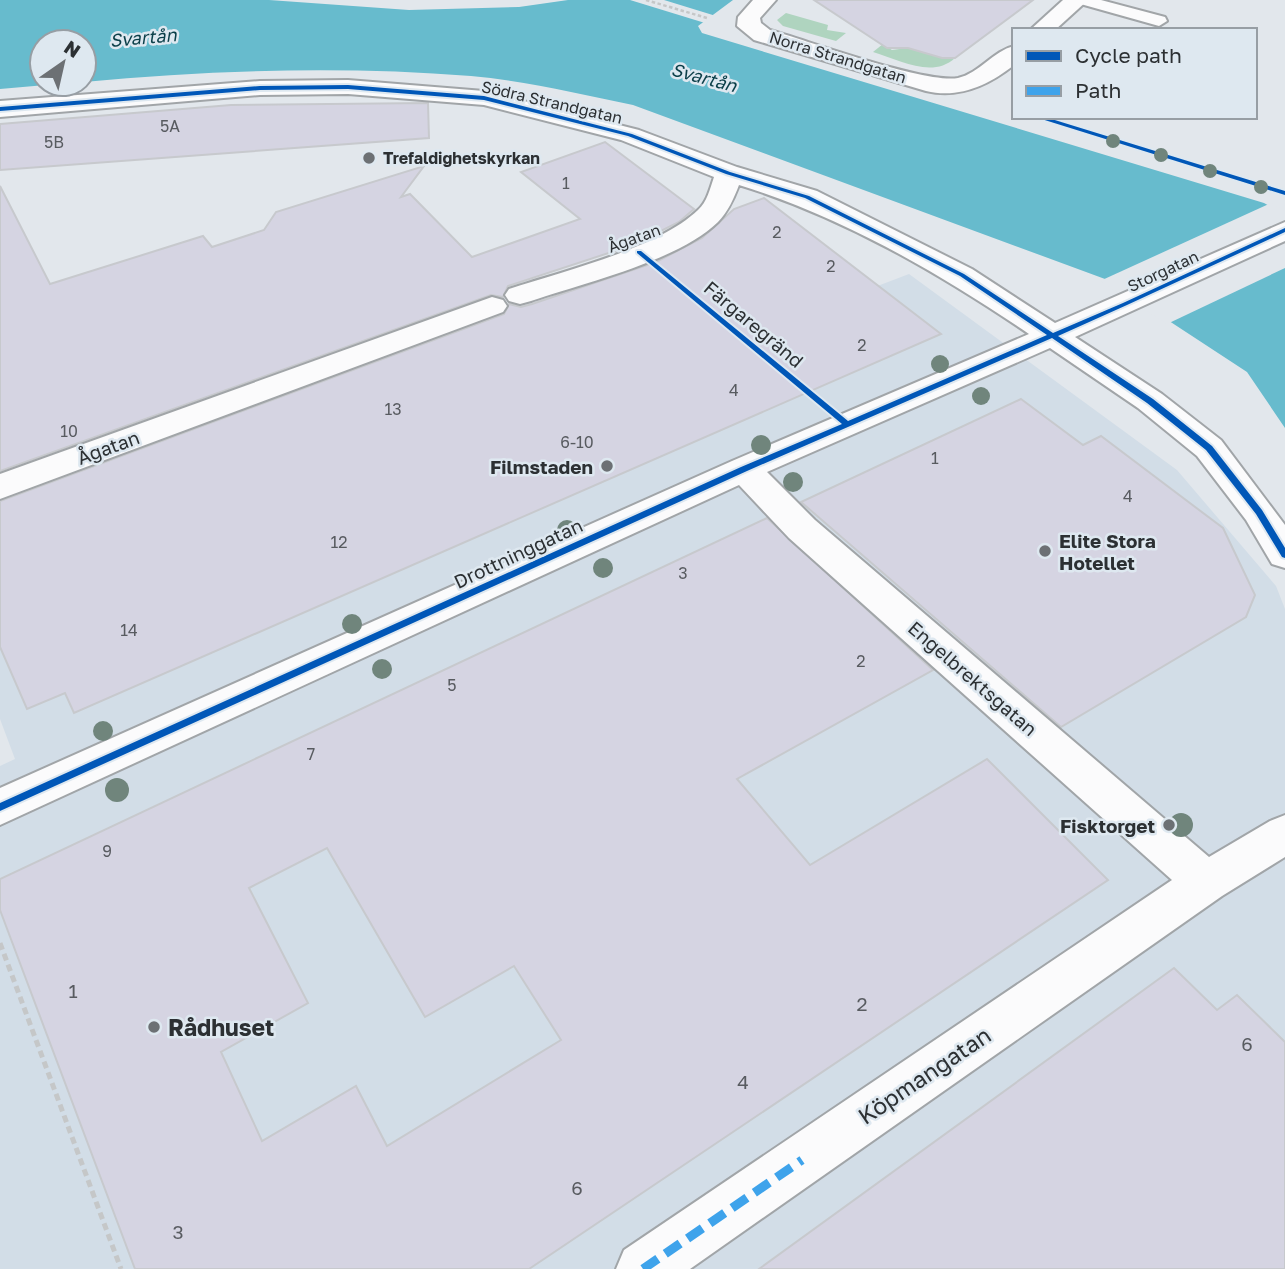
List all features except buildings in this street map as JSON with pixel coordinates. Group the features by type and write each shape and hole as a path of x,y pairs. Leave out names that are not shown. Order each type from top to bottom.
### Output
{"street":[{"name":"Norra Strandgatan","path":"765,0 749,17 750,26 762,35 935,86 960,87 987,76 1012,55"},
{"path":"1043,28 1077,0"},
{"name":"Södra Strandgatan","path":"0,109 260,88 348,88 484,98 630,135 728,173 807,197 962,275 1150,401 1209,448 1259,512 1285,555"},
{"name":"Ågatan","path":"0,487 674,239 707,217 723,195 728,173"},
{"name":"Storgatan","path":"1052,335 1285,230"},
{"name":"Drottninggatan","path":"0,807 744,469 1052,335"},
{"name":"Engelbrektsgatan","path":"744,469 802,529 1206,882"},
{"name":"Köpmangatan","path":"643,1269 1206,882 1285,834"}],"lane":[{"path":"1083,0 1159,21"}],"path":[{"path":"646,0 710,19"},
{"path":"0,943 121,1269"}],"shaded area":[{"path":"909,274 1177,470 1276,586 1285,609 1285,1269 0,1269 0,766 15,759 0,719 0,621"}],"green space":[{"path":"786,13 828,25 827,30 846,33 836,41 783,26 777,20"},
{"path":"883,44 892,50 907,48 942,58 955,58 936,67 916,66 873,52"}],"water":[{"name":"Svartån","path":"0,0 269,0 409,10 519,7 568,0 733,0 698,26 702,33 1264,203 1285,215 1285,428 1247,372 1105,279 633,105 512,81 423,73 278,71 98,81 98,28 28,28 28,87 0,89"}],"pier":[{"path":"630,0 664,0 716,16 705,23"},
{"path":"1271,203 1285,211 1285,268 1167,324 1100,281"}],"marked path":[{"path":"643,1269 802,1160"}],"cycle path":[{"path":"0,109 260,88 348,87 484,98 630,135 728,173 807,197 962,275 1150,401 1209,448 1259,512 1285,555"},
{"path":"1044,119 1285,193"},
{"path":"0,807 744,469 1125,304 1285,230"},
{"name":"Färgaregränd","path":"639,252 847,424"}],"place":[{"name":"Trefaldighetskyrkan","path":"369,158"},
{"name":"Filmstaden","path":"607,466"},
{"name":"Elite Stora Hotellet","path":"1045,551"},
{"name":"Fisktorget","path":"1169,825"},
{"name":"Rådhuset","path":"154,1027"}]}
